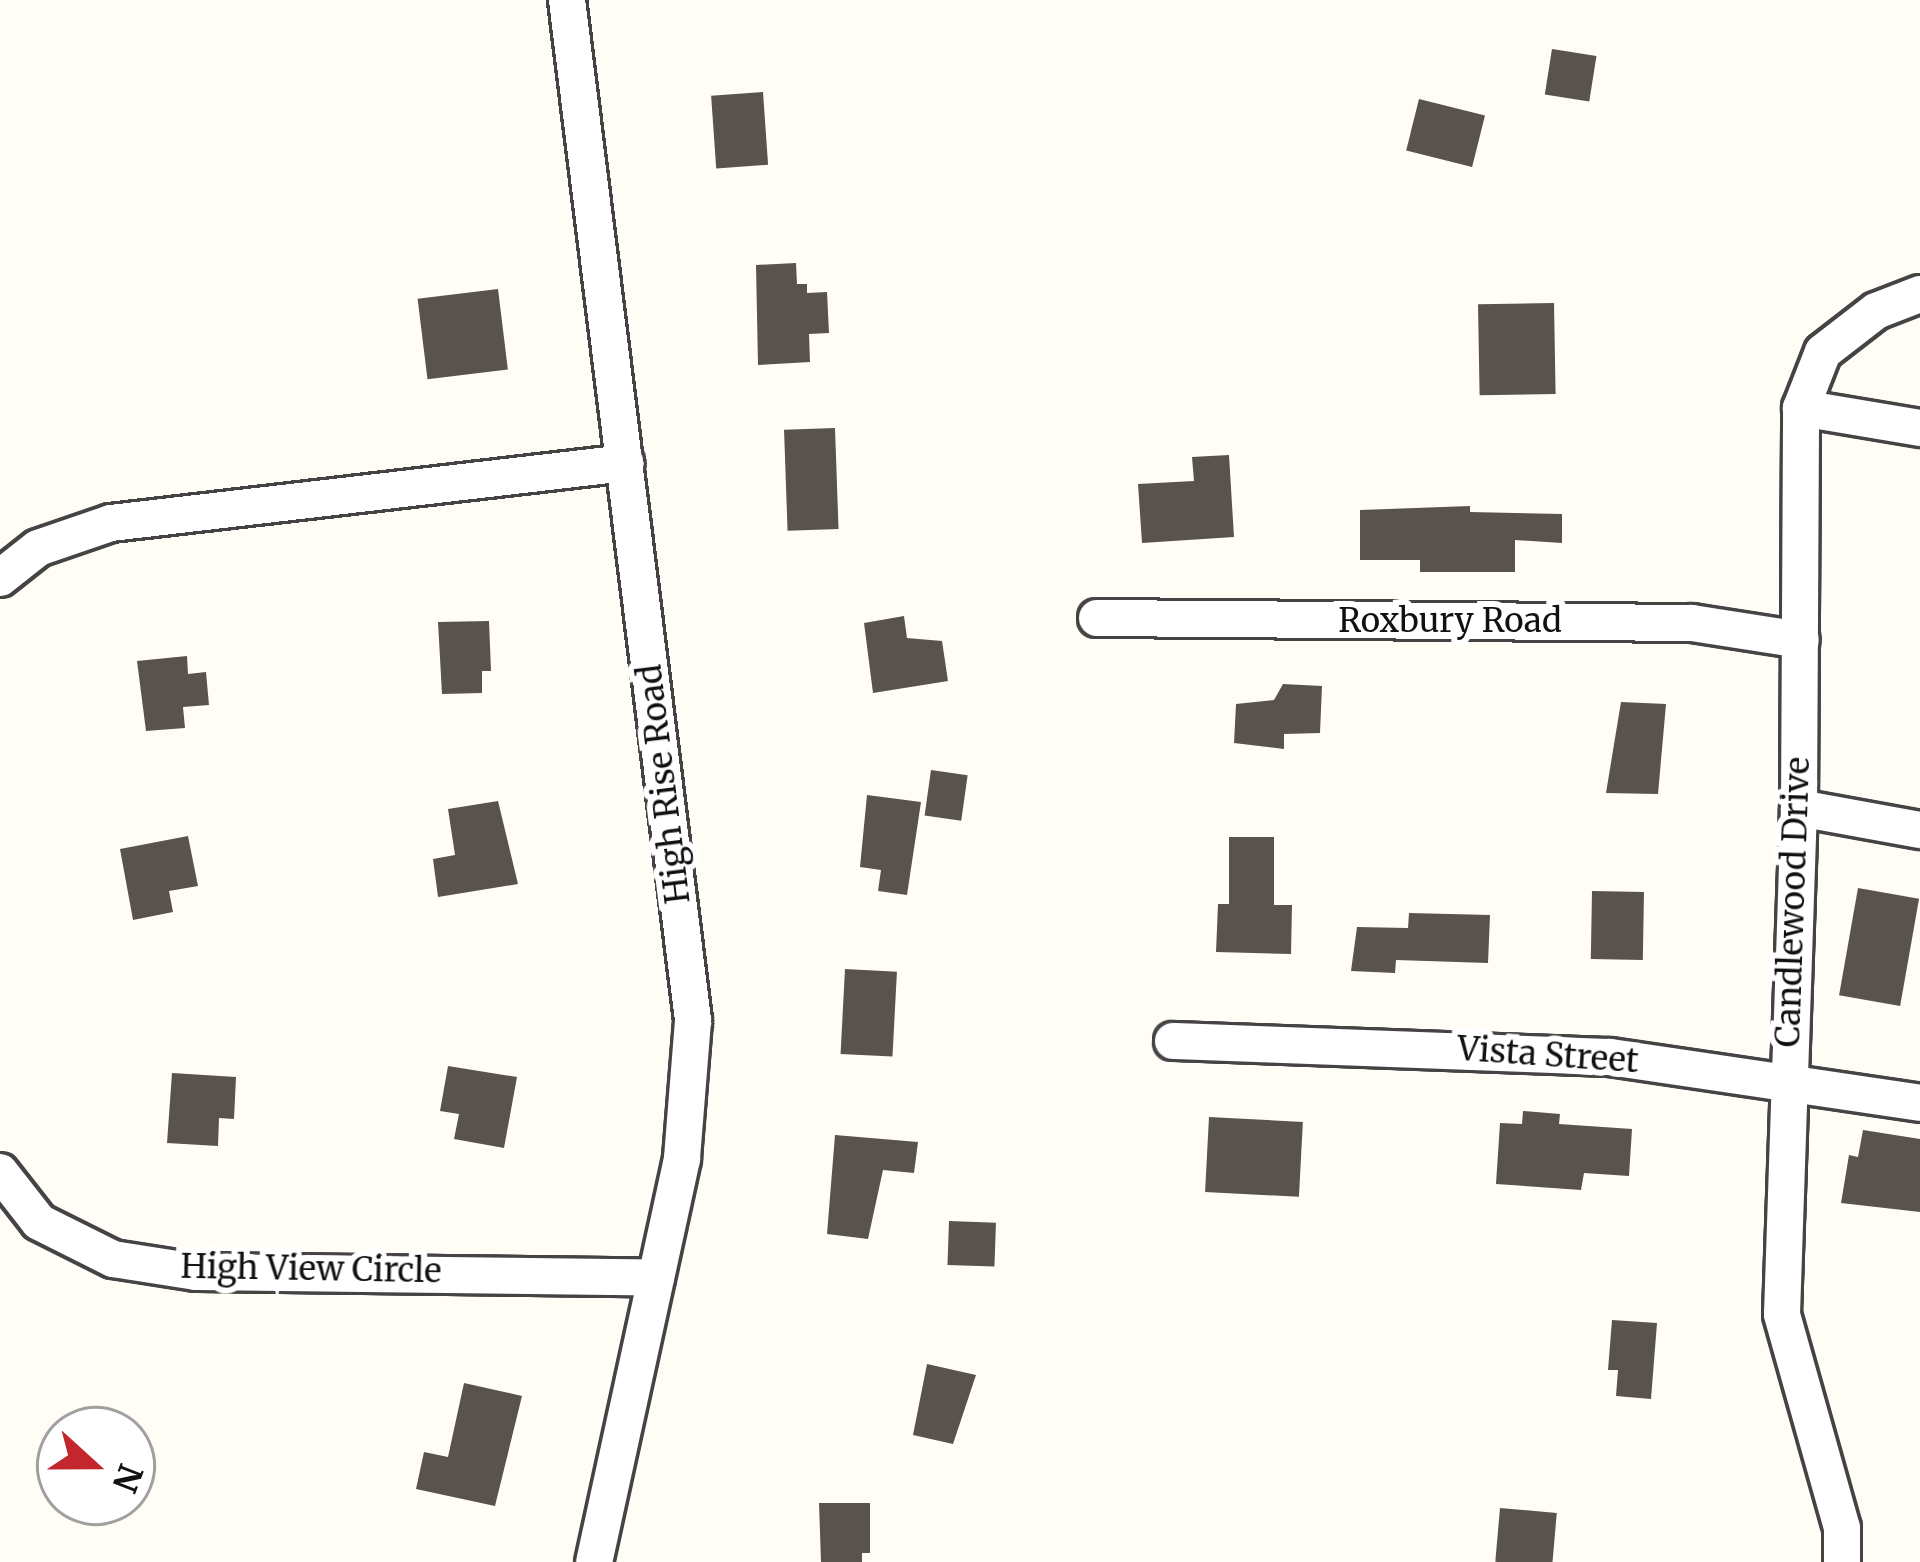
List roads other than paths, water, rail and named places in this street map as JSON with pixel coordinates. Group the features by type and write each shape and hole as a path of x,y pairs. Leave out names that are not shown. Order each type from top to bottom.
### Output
{"street":[{"name":"High Rise Road","path":"567,0 693,1021 682,1159 593,1562"},
{"name":"Candlewood Drive","path":"1842,1562 1842,1528 1782,1314 1785,1079 1799,808 1801,408 1823,352 1876,311 1920,294"},
{"path":"1801,408 1920,428"},
{"path":"0,578 38,548 111,524 626,463"},
{"name":"Roxbury Road","path":"1097,618 1693,623 1801,640"},
{"path":"1799,808 1920,830"},
{"name":"Vista Street","path":"1173,1041 1586,1055 1785,1079 1920,1103"},
{"name":"High View Circle","path":"0,1172 39,1222 113,1259 196,1272 656,1278"}]}
